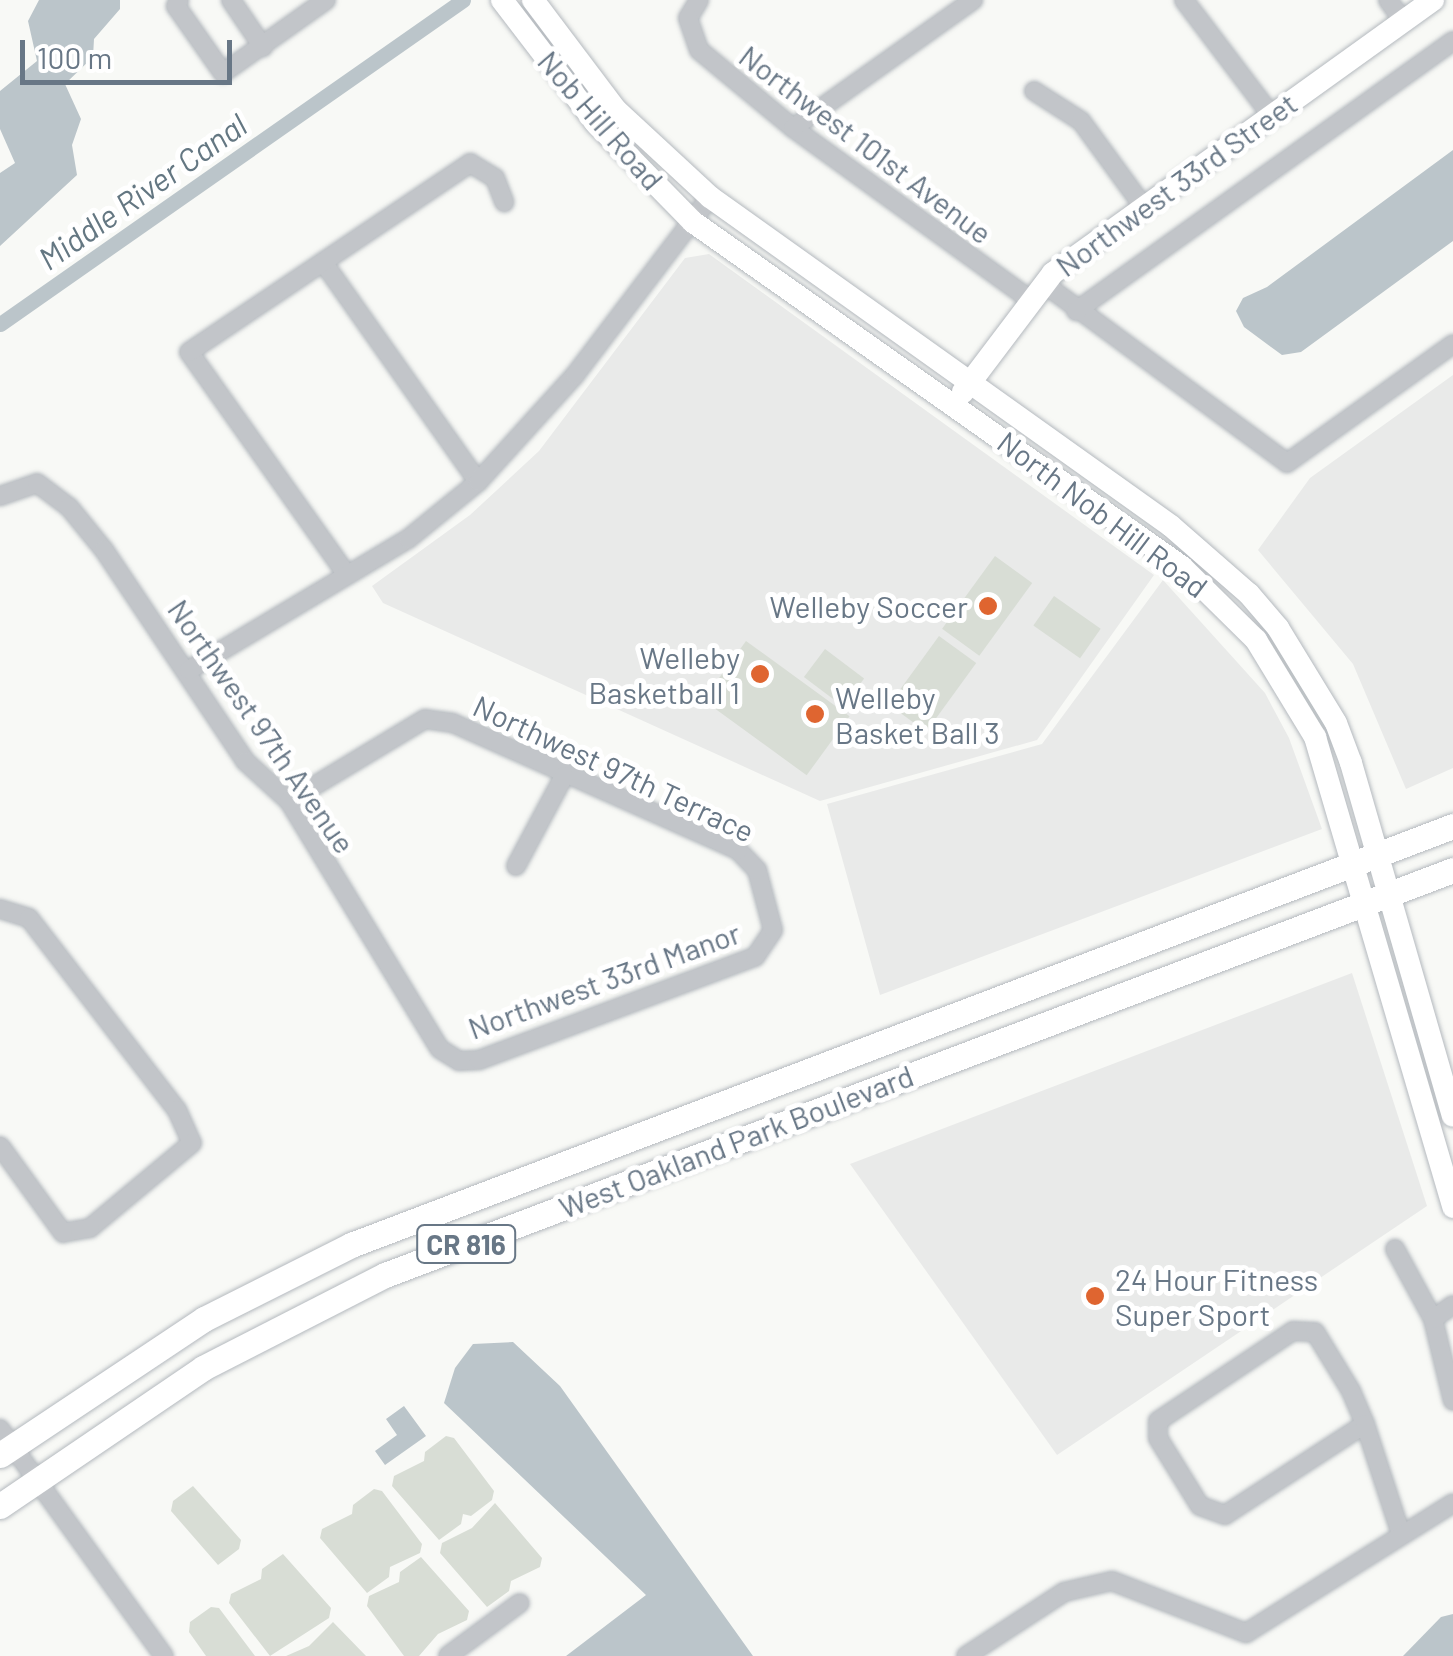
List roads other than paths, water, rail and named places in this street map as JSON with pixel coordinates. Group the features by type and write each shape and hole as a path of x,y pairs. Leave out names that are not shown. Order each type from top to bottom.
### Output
{"main road":[{"name":"Nob Hill Road","path":"532,0 615,108 710,197"},
{"name":"Northwest 33rd Street","path":"955,404 1036,291 1144,206 1433,0"},
{"name":"Nob Hill Road","path":"508,7 596,124 693,222"},
{"name":"North Nob Hill Road","path":"710,197 1170,526 1250,594 1299,657 1336,724 1380,855 1378,899 1453,1207"},
{"name":"North Nob Hill Road","path":"693,222 1182,567 1256,640 1315,736 1355,864 1378,899 1453,1116"},
{"name":"West Oakland Park Boulevard","path":"4,1444 204,1318 351,1245 1453,826"},
{"name":"West Oakland Park Boulevard","path":"0,1506 203,1368 385,1275 1453,870"}],"street":[{"path":"178,0 176,6 223,73 326,0"},
{"path":"231,0 262,47"},
{"name":"Northwest 101st Avenue","path":"698,0 688,18 699,50 793,128 1036,291 1076,312 1287,463 1453,344"},
{"path":"793,128 974,0"},
{"path":"1184,0 1270,115"},
{"path":"1388,0 1403,21"},
{"name":"Northwest 33rd Street","path":"1076,312 1453,41"},
{"path":"1034,90 1081,121 1144,206"},
{"path":"347,575 188,352 426,188 470,163 495,178 504,202"},
{"path":"189,670 408,540 478,482 576,375 710,197"},
{"path":"323,262 478,482"},
{"name":"Northwest 97th Avenue","path":"0,496 37,483 104,550 189,670 245,761 289,801 440,1049 459,1060"},
{"name":"Northwest 97th Terrace","path":"289,801 425,718 453,722 564,776 751,858 773,930 766,946"},
{"path":"516,866 564,776"},
{"path":"0,1146 64,1233 90,1228 192,1143 177,1110 28,918 4,908"},
{"name":"Northwest 33rd Manor","path":"459,1060 497,1053 755,956 766,946"},
{"path":"1395,1249 1433,1319 1453,1401"},
{"path":"1433,1319 1453,1304"},
{"path":"1364,1424 1226,1515 1200,1506 1158,1438 1158,1421 1294,1330 1315,1332 1364,1424 1401,1534"},
{"path":"4,1444 164,1656"},
{"path":"966,1656 1064,1592 1112,1581 1246,1633 1453,1503"},
{"path":"448,1656 520,1603"}],"waterway":[{"name":"Middle River Canal","path":"0,324 463,0"}],"place":[{"name":"Welleby Soccer","path":"988,606"},
{"name":"Welleby Basketball 1","path":"760,674"},
{"name":"Welleby Basket Ball 3","path":"815,714"},
{"name":"24 Hour Fitness Super Sport","path":"1095,1296"}]}
